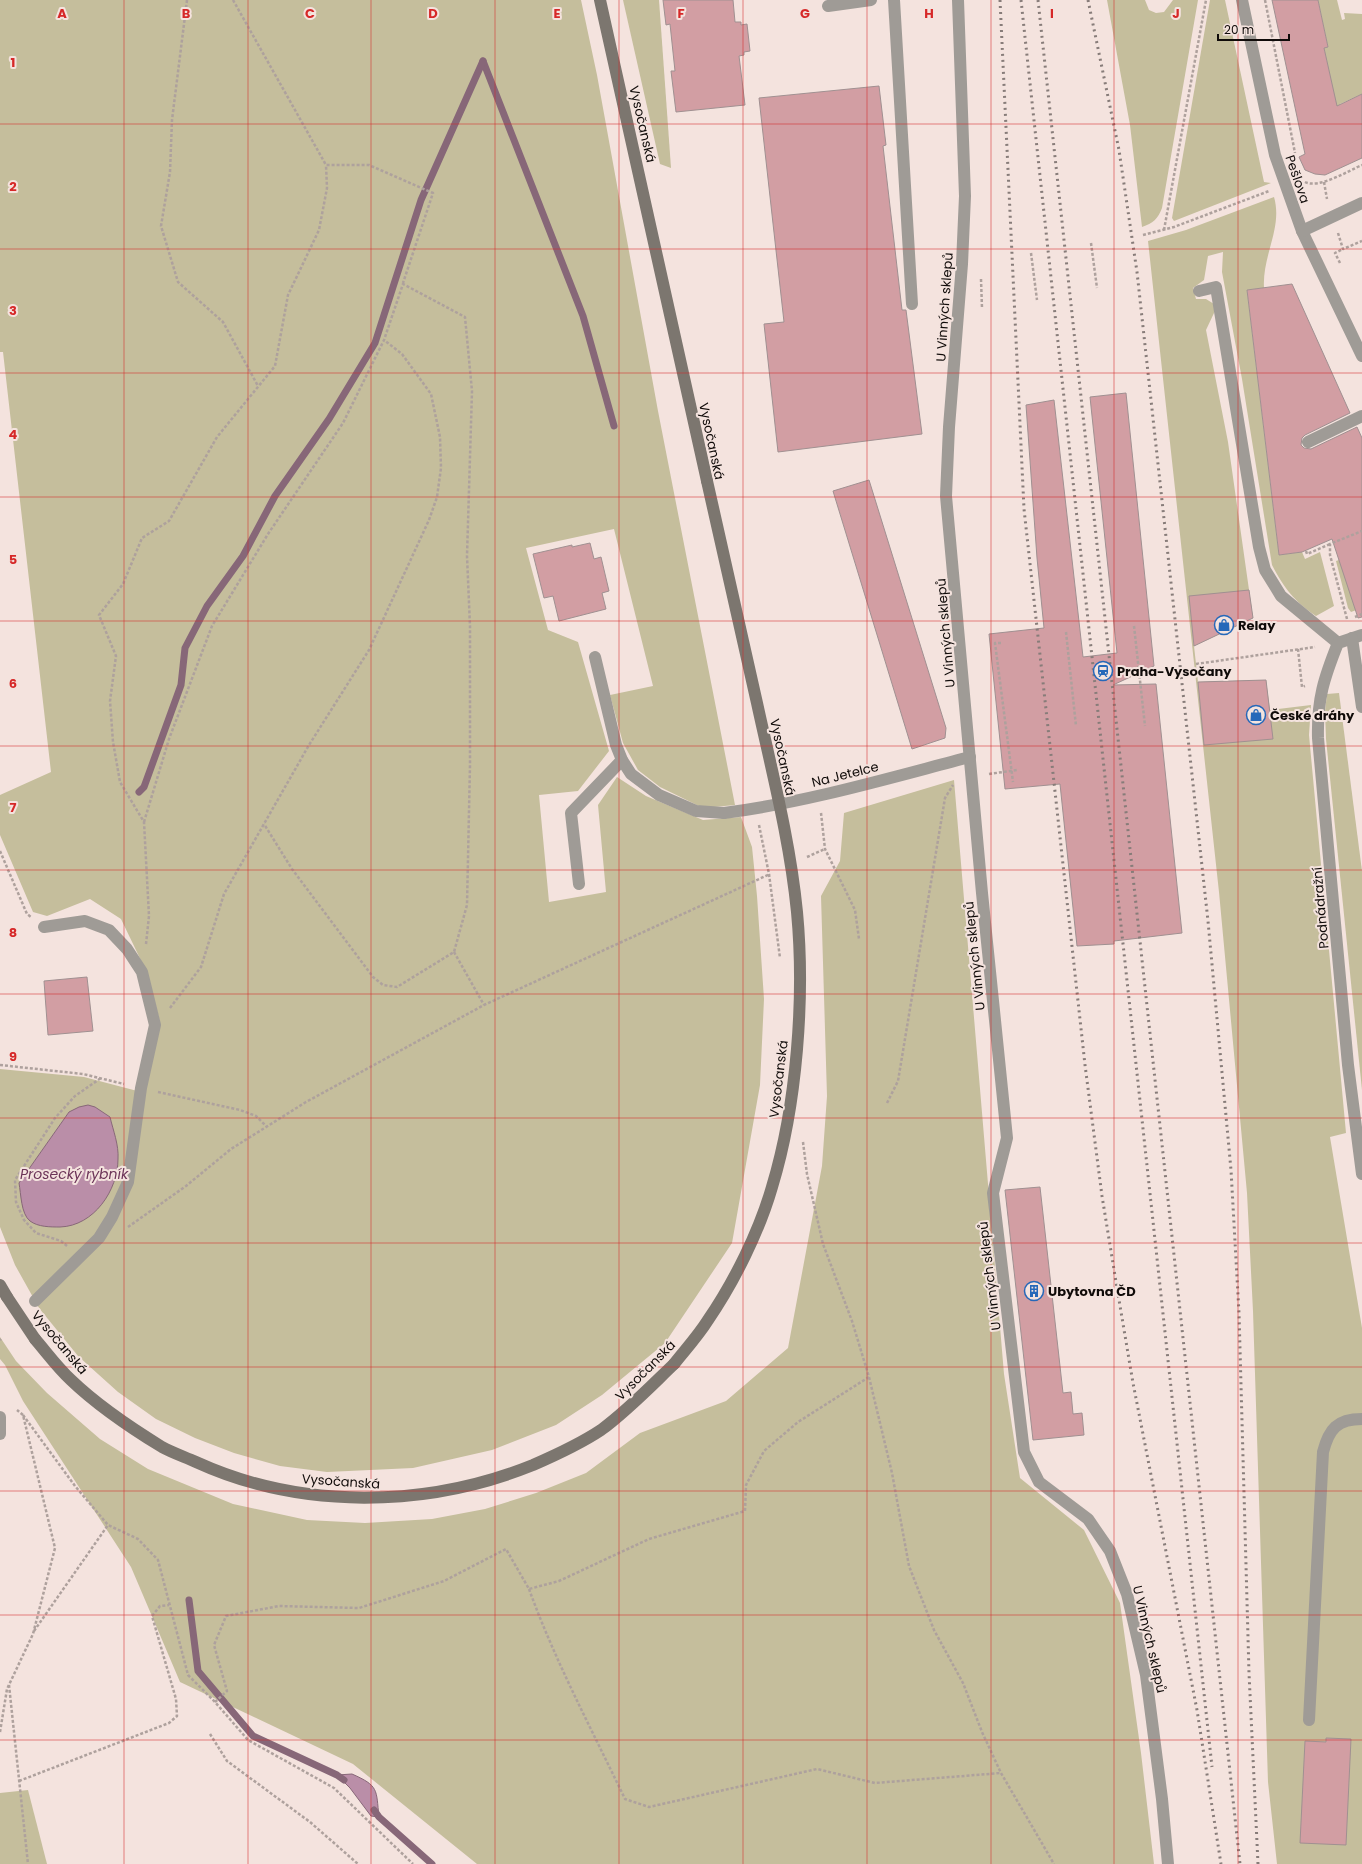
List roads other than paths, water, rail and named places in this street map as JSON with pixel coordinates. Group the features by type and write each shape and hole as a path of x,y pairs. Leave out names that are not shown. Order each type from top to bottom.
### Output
{"main road":[{"name":"Vysočanská","path":"0,1285 35,1339 71,1380 114,1415 164,1448 215,1471 263,1486 305,1494 362,1499 416,1496 464,1487 511,1474 556,1455 600,1430 638,1400 674,1364 708,1321 735,1275 772,1187 789,1115 798,1034 799,1005 797,913 790,858 777,793 600,0"}],"street":[{"path":"828,6 871,0"},
{"path":"894,0 912,304"},
{"name":"U Vinných sklepů","path":"958,0 965,196 962,264 949,427 946,496 982,893 1007,1138 993,1193 1024,1452 1038,1482 1088,1519 1110,1551 1127,1594 1146,1675 1162,1799 1168,1864"},
{"name":"Pešlova","path":"1242,0 1275,155 1302,230 1362,356"},
{"path":"1302,230 1362,204"},
{"path":"1199,291 1216,287 1259,547 1265,570 1280,596 1338,643 1357,636 1362,707"},
{"path":"1308,442 1362,416"},
{"name":"Podnádražní","path":"1338,643 1325,674 1320,693 1317,715 1318,738 1348,1065 1362,1174"},
{"name":"Na Jetelce","path":"595,657 616,745 622,760 631,774 659,795 696,811 724,813 756,809 819,795 970,757"},
{"path":"579,884 571,813 622,760"},
{"path":"35,1301 99,1238 112,1217 128,1182 141,1088 155,1025 142,972 127,949 109,930 85,921 44,927"},
{"path":"0,1417 0,1434"},
{"path":"1309,1720 1323,1452 1327,1436 1338,1423 1352,1419 1362,1419"}],"water":[{"name":"Prosecký rybník","path":"88,1105 95,1107 110,1117 116,1138 118,1148 117,1171 109,1194 93,1213 72,1225 52,1227 40,1226 33,1223 25,1214 19,1183 69,1112 79,1107"},
{"path":"352,1774 372,1785 376,1794 379,1817 371,1816 350,1788 337,1775"}],"waterway":[{"path":"483,61 583,316 614,426"},
{"path":"139,792 144,787 181,685 185,648 207,606 243,556 275,496 329,419 375,343 421,200 483,61"},
{"path":"189,1600 198,1671 253,1736 337,1775 344,1780"},
{"path":"374,1810 379,1817 432,1864"}],"railway":[{"path":"1000,0 1024,509 1085,1065 1102,1196 1133,1383 1197,1710 1221,1864"},
{"path":"1021,0 1212,1767"},
{"path":"1038,0 1240,1864"},
{"path":"1088,0 1119,150 1137,272 1208,921 1231,1170 1239,1313 1249,1673 1258,1864"}],"place":[{"name":"Relay","path":"1224,625"},
{"name":"Praha-Vysočany","path":"1103,671"},
{"name":"České dráhy","path":"1256,715"},
{"name":"Ubytovna ČD","path":"1034,1291"}]}
